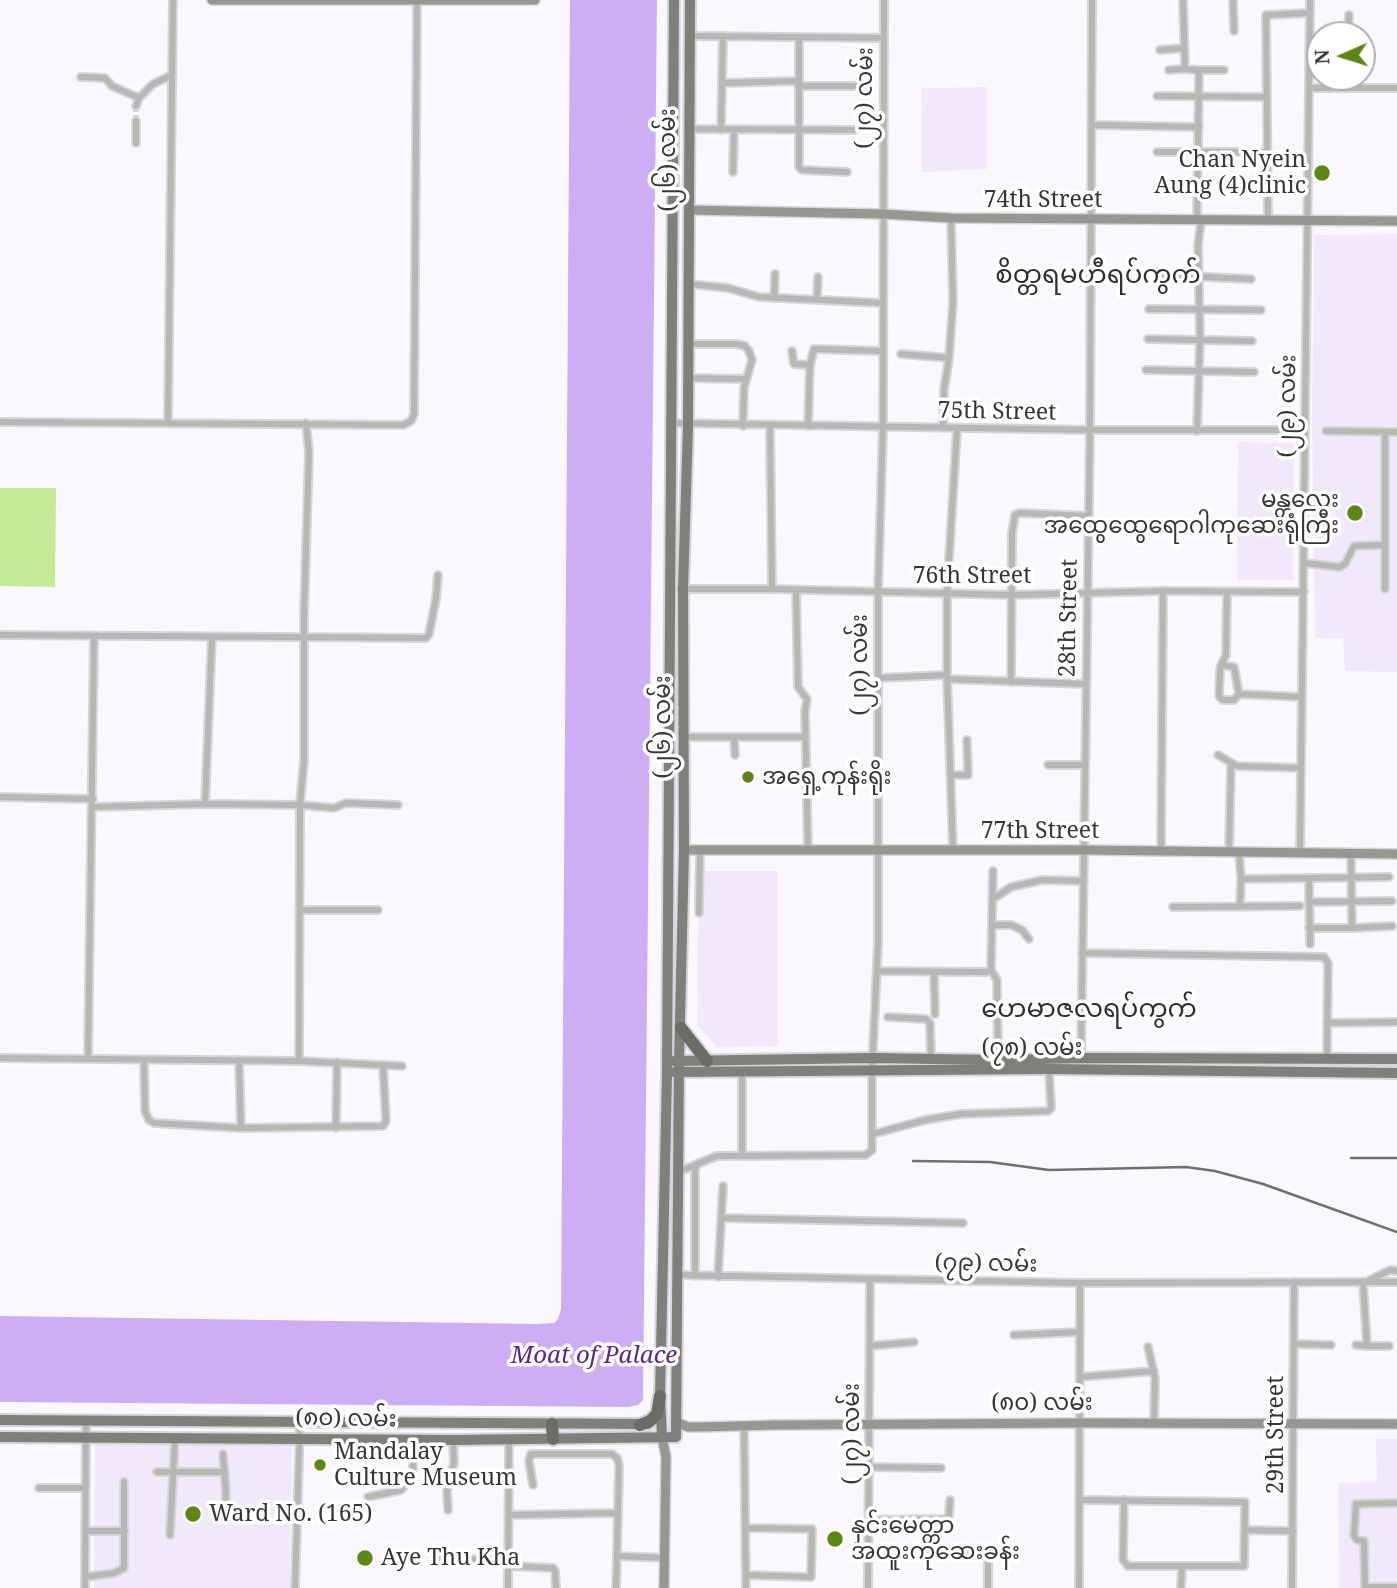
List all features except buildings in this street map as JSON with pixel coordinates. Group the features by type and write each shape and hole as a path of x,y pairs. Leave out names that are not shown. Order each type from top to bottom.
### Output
{"highway":[{"path":"681,1028 708,1061"},
{"path":"640,1425 657,1414 660,1396"},
{"path":"552,1424 553,1439"}],"main road":[{"name":"(၂၆) လမ်း","path":"674,0 671,589 673,1067 678,1172 676,1437"},
{"name":"(၂၆) လမ်း","path":"662,1437 660,1396 673,1067 681,1028 690,0"},
{"name":"(၇၈) လမ်း","path":"673,1067 743,1071 931,1059 1397,1074"},
{"name":"(၇၈) လမ်း","path":"673,1067 708,1061 1049,1069 1080,1064 1397,1059"},
{"name":"(၈၀) လမ်း","path":"0,1420 640,1425 676,1422"},
{"name":"(၈၀) လမ်း","path":"0,1437 413,1440 676,1437"}],"street":[{"path":"168,422 173,0"},
{"path":"212,0 535,0"},
{"name":"(၂၇) လမ်း","path":"873,1134 877,971 878,593 883,427 881,303 884,0"},
{"name":"28th Street","path":"1080,1064 1090,430 1092,0"},
{"path":"1183,69 1186,62 1184,0"},
{"path":"1233,0 1234,31"},
{"name":"(၂၉) လမ်း","path":"1309,21 1310,0"},
{"path":"0,422 403,425 414,417 418,2"},
{"path":"1268,220 1266,15 1309,13"},
{"path":"1349,15 1349,21"},
{"path":"690,36 883,38"},
{"path":"721,130 723,36"},
{"path":"799,37 799,167 802,170 847,172"},
{"path":"1160,50 1184,48"},
{"path":"1169,69 1224,71"},
{"path":"1197,430 1200,340 1197,152 1199,70"},
{"path":"81,76 105,78 112,86 137,102 153,84 172,75"},
{"path":"723,83 856,86"},
{"path":"1376,88 1397,88"},
{"name":"(၂၉) လမ်း","path":"1300,854 1310,91"},
{"path":"1157,96 1267,97"},
{"path":"136,121 136,143"},
{"path":"1092,125 1199,127"},
{"path":"689,129 855,130"},
{"path":"733,172 734,130"},
{"path":"1157,152 1268,152"},
{"name":"74th Street","path":"689,210 951,218 1397,221"},
{"path":"943,428 953,303 951,218"},
{"path":"774,298 775,274"},
{"path":"1161,275 1251,279"},
{"path":"817,299 818,277"},
{"path":"689,284 728,288 759,297 881,303"},
{"path":"1149,309 1261,310"},
{"path":"1148,339 1252,341"},
{"path":"688,344 745,346 752,360 745,379 743,426"},
{"path":"808,426 810,365 814,349 882,351"},
{"path":"792,351 794,364 810,365"},
{"path":"901,354 949,358"},
{"path":"1146,370 1254,372"},
{"path":"688,379 745,379"},
{"path":"299,1061 300,805 304,760 304,623 309,452 306,423"},
{"name":"75th Street","path":"672,423 957,429 1305,430"},
{"path":"770,426 772,589"},
{"path":"953,851 947,593 957,429"},
{"path":"1326,431 1397,432"},
{"path":"1385,432 1385,589"},
{"path":"1011,682 1012,528 1015,515 1088,516"},
{"path":"1304,563 1339,567 1345,564 1354,546 1385,545"},
{"path":"0,635 426,638 436,599 438,575"},
{"name":"76th Street","path":"671,589 1012,595 1163,591 1304,592"},
{"path":"796,590 798,687 807,699 805,737 808,850"},
{"path":"1161,852 1163,591"},
{"path":"1227,592 1226,655 1219,678 1220,699 1234,700 1239,694"},
{"path":"88,1059 94,636"},
{"path":"205,804 212,637"},
{"path":"1222,665 1233,665 1239,694"},
{"path":"879,678 947,677 1085,684"},
{"path":"1239,694 1302,697"},
{"path":"685,737 805,737"},
{"path":"734,737 735,755"},
{"path":"951,775 968,775 967,740"},
{"path":"1218,755 1231,764 1244,767 1301,768"},
{"path":"1231,764 1234,852 1241,879 1240,906"},
{"path":"1048,765 1085,765"},
{"path":"0,797 93,803 300,805 334,808 346,803 398,805"},
{"name":"77th Street","path":"684,850 1085,850 1397,855"},
{"path":"699,913 700,850"},
{"path":"1351,854 1352,928"},
{"path":"993,871 991,970 997,980 998,1060"},
{"path":"1241,879 1389,877"},
{"path":"1309,879 1310,944"},
{"path":"993,899 1011,887 1042,880 1084,881"},
{"path":"1309,902 1392,901"},
{"path":"1174,907 1300,906"},
{"path":"301,910 378,909"},
{"path":"993,925 1011,925 1022,930 1030,939"},
{"path":"1309,928 1392,926"},
{"path":"1082,953 1324,957 1328,963 1327,1059"},
{"path":"877,971 991,970"},
{"path":"934,972 935,1014"},
{"path":"888,1017 926,1019 930,1023 931,1059"},
{"path":"1327,1023 1397,1021"},
{"path":"0,1059 299,1061 402,1066"},
{"path":"144,1060 145,1111 149,1120 154,1123 241,1128 386,1125 383,1065"},
{"path":"239,1060 241,1128"},
{"path":"336,1128 337,1062"},
{"path":"678,1172 717,1156 866,1156 872,1150 873,1134 926,1120 961,1114 1048,1111 1051,1108 1049,1069"},
{"path":"742,1156 743,1071"},
{"path":"695,1276 697,1164"},
{"path":"718,1277 723,1186"},
{"path":"722,1218 963,1223"},
{"path":"1367,1346 1365,1282 1390,1270 1397,1270"},
{"name":"(၇၉) လမ်း","path":"678,1275 1080,1283 1397,1282"},
{"name":"(၂၇) လမ်း","path":"868,1588 870,1280"},
{"name":"29th Street","path":"1292,1588 1294,1282"},
{"path":"1079,1588 1080,1283"},
{"path":"1014,1335 1079,1332"},
{"path":"870,1346 914,1342"},
{"path":"1294,1344 1331,1345"},
{"path":"1356,1345 1389,1346"},
{"path":"1148,1347 1154,1371 1154,1423"},
{"path":"1080,1377 1154,1371"},
{"path":"85,1588 86,1421"},
{"name":"(၈၀) လမ်း","path":"676,1422 688,1427 1080,1423 1397,1424"},
{"path":"295,1588 300,1423"},
{"path":"744,1425 746,1588"},
{"path":"666,1451 688,1427"},
{"name":"(၂၆) လမ်း","path":"662,1437 666,1451 664,1588"},
{"path":"170,1535 175,1438"},
{"path":"368,1497 401,1490 409,1481 413,1468 413,1440"},
{"path":"448,1510 447,1491 454,1463 453,1440"},
{"path":"508,1588 509,1440"},
{"path":"223,1454 225,1513"},
{"path":"533,1485 529,1461 531,1454 612,1454 617,1458 616,1588"},
{"path":"870,1467 941,1468"},
{"path":"157,1472 225,1472"},
{"path":"85,1577 114,1573 124,1568 124,1482"},
{"path":"38,1488 85,1488"},
{"path":"869,1520 945,1519 949,1516 950,1500"},
{"path":"1080,1500 1124,1500 1245,1502 1244,1566 1128,1566 1125,1564 1124,1500"},
{"path":"1397,1503 1356,1504 1354,1536 1357,1540 1364,1541 1365,1587 1397,1587"},
{"path":"509,1514 617,1513"},
{"path":"746,1528 812,1529 811,1577 746,1575"},
{"path":"1245,1530 1293,1531"},
{"path":"85,1531 125,1531"},
{"path":"923,1550 985,1552 988,1555 988,1588"},
{"path":"617,1556 665,1558"},
{"path":"439,1559 553,1568 556,1588"},
{"path":"1181,1588 1182,1566"}],"shaded area":[{"path":"987,87 987,169 922,172 921,88"},
{"name":"မန္တလေး အထွေထွေရောဂါကုဆေးရုံကြီး","path":"1397,234 1397,672 1345,671 1343,638 1315,638 1312,414 1314,235"},
{"path":"1238,442 1294,443 1293,580 1237,580"},
{"path":"702,871 778,871 778,1046 717,1047 697,1025"},
{"path":"1376,1439 1397,1439 1397,1588 1339,1588 1338,1483 1377,1482"},
{"name":"Ward No. (165)","path":"292,1440 290,1588 94,1588 95,1441"}],"green space":[{"path":"0,488 56,488 55,587 0,586"}],"water":[{"name":"Moat of Palace","path":"570,0 657,0 643,1400 638,1405 629,1407 0,1402 0,1316 537,1324 554,1323 558,1319 561,1309"}],"tunnel":[{"path":"136,106 136,121"}],"railway":[{"path":"1351,1158 1397,1158"},
{"path":"913,1161 990,1162 1049,1170 1186,1167 1215,1171 1263,1184 1397,1232"}],"place":[{"name":"Chan Nyein Aung (4)clinic","path":"1322,173"},
{"name":"မန္တလေး အထွေထွေရောဂါကုဆေးရုံကြီး","path":"1355,513"},
{"name":"အရှေ့ကုန်းရိုး","path":"748,777"},
{"name":"Mandalay Culture Museum","path":"320,1465"},
{"name":"Ward No. (165)","path":"193,1514"},
{"name":"နှင်းမေတ္တာ အထူးကုဆေးခန်း","path":"835,1539"},
{"name":"Aye Thu Kha","path":"365,1558"}],"district":[{"name":"စိတ္တရမဟီရပ်ကွက်","path":"1098,276"},
{"name":"ဟေမာဇလရပ်ကွက်","path":"1089,1010"}]}
